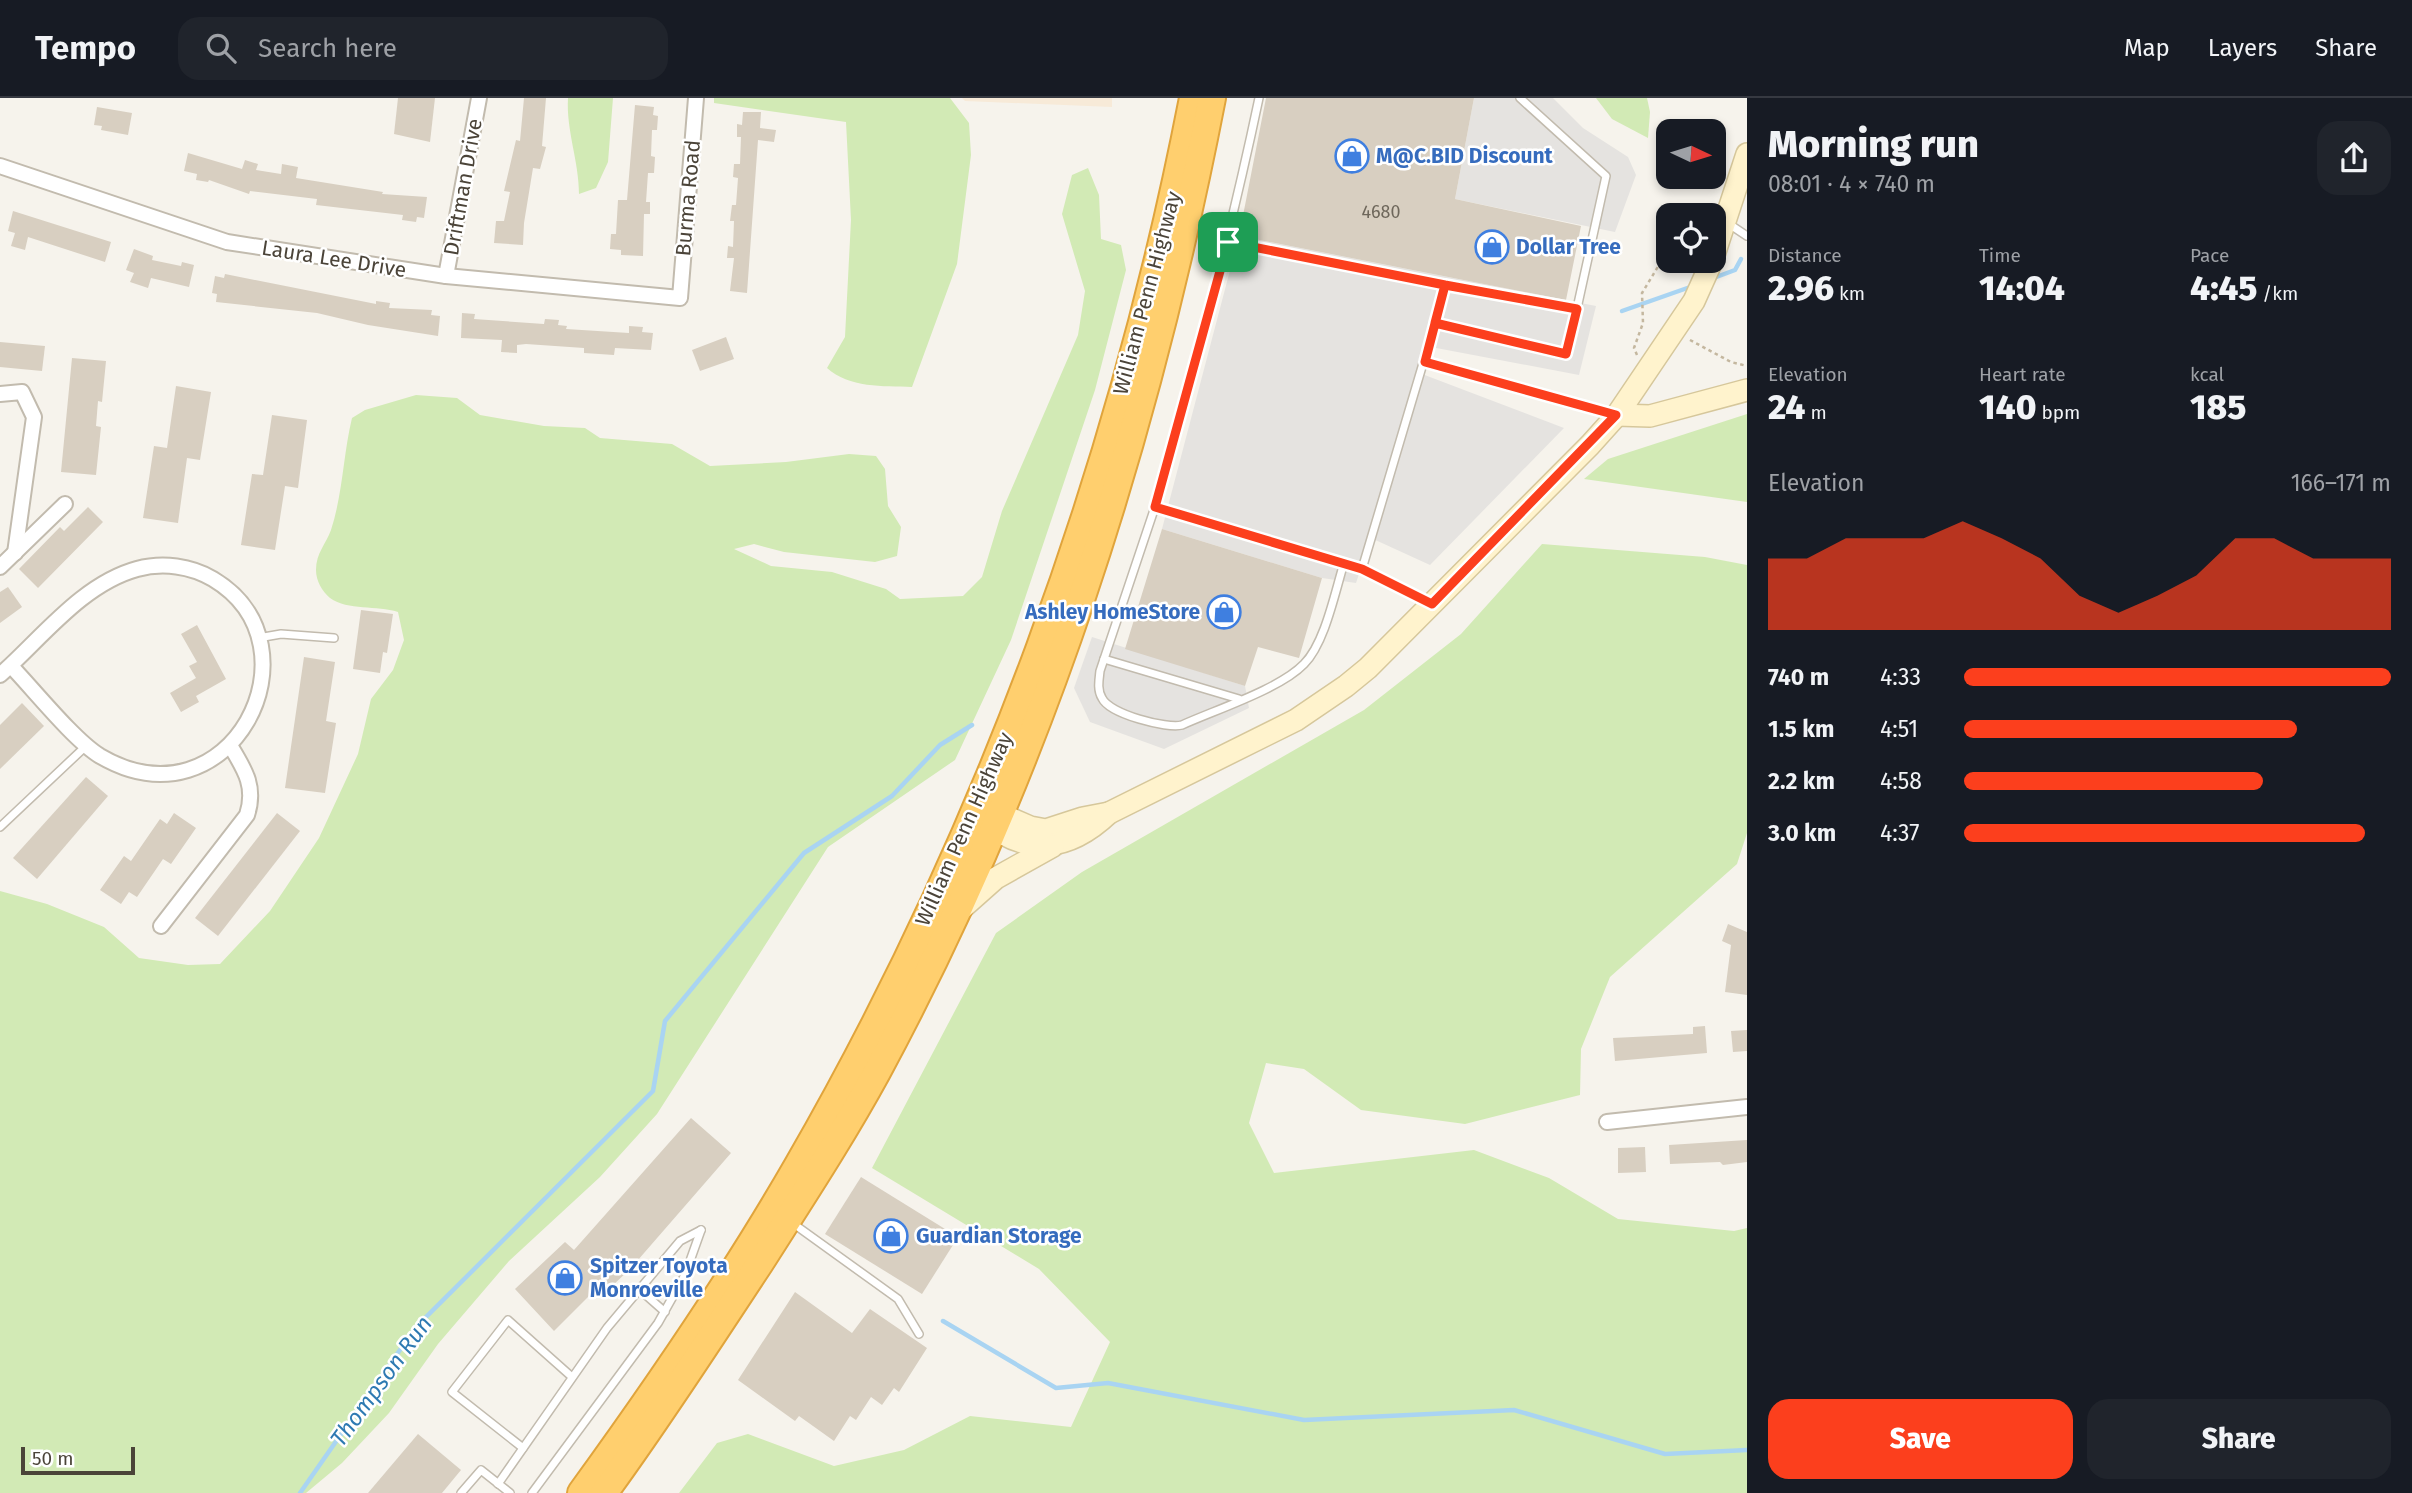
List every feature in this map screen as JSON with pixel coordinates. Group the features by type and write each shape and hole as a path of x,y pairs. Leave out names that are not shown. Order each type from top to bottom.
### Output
{"highway":[{"name":"William Penn Highway","path":"604,1493 687,1376 788,1219 876,1074 956,914 989,818 1039,648 1091,492 1157,267 1193,98"},
{"name":"William Penn Highway","path":"582,1493 678,1354 797,1167 904,964 989,818 1063,656 1126,464 1164,318 1212,98"}],"main road":[{"path":"1726,222 1747,154"},
{"path":"989,818 1046,830 1109,813 1296,720 1323,703 1368,668 1616,415 1694,302 1707,273"},
{"path":"1616,415 1650,416 1747,390"},
{"path":"956,914 996,878 1058,844 1090,831 1109,813"},
{"path":"989,818 1035,845 1058,844"}],"street":[{"name":"Driftman Drive","path":"446,276 479,98"},
{"name":"Burma Road","path":"680,298 696,98"},
{"name":"Laura Lee Drive","path":"0,166 227,242 446,276 680,298"},
{"path":"0,394 22,392 34,418 15,553"},
{"path":"0,568 65,505"},
{"path":"158,565 200,572 221,584 241,603 254,625 263,672 250,720 230,747 195,769 174,774 154,774 116,764 87,745 5,671 74,606 108,581 136,569 158,565"},
{"path":"161,926 247,815 251,803 250,782 230,747"},
{"path":"1608,1122 1747,1107"}],"lane":[{"path":"1259,98 1228,242 1155,507 1104,659 1098,685 1102,700 1114,710 1166,726 1182,725 1283,680 1305,664 1317,644 1344,564"},
{"path":"1435,323 1566,354 1606,176 1520,98"},
{"path":"1726,222 1747,236"},
{"path":"1228,242 1577,309"},
{"path":"1362,569 1425,362 1445,285"},
{"path":"1425,362 1616,415"},
{"path":"1155,507 1362,569 1432,604"},
{"path":"258,638 281,634 334,638"},
{"path":"1104,659 1239,699"},
{"path":"0,827 87,745"},
{"path":"788,1219 898,1299 919,1334"},
{"path":"498,1483 607,1328 680,1241 701,1230 685,1275 665,1312 532,1493"},
{"path":"639,1289 665,1312"},
{"path":"523,1448 452,1392 508,1320 572,1377"},
{"path":"461,1493 481,1470 510,1493"}],"path":[{"path":"1643,323 1642,293 1656,270"},
{"path":"1674,331 1731,362 1747,366"}],"shaded area":[{"path":"962,98 1112,98 1112,107 965,101"},
{"path":"1474,98 1553,98 1583,128 1628,157 1636,175 1615,232 1455,199"},
{"path":"1239,236 1596,306 1579,375 1431,347 1422,374 1564,428 1430,565 1371,538 1356,583 1322,578 1162,529"},
{"path":"1092,637 1245,686 1249,708 1164,749 1090,722 1074,688"}],"green space":[{"path":"568,98 613,98 608,162 596,188 579,194 569,122"},
{"path":"714,98 950,98 969,123 971,155 957,264 912,387 856,383 827,368 845,337 851,220 846,122 714,103"},
{"path":"1596,98 1647,98 1650,112 1648,138 1612,119"},
{"path":"1088,168 1099,195 1101,239 1121,245 1126,270 1095,390 1011,640 955,760 828,847 657,1114 600,1177 509,1261 438,1344 389,1413 342,1463 306,1493 0,1493 0,891 47,904 104,927 139,958 188,965 220,964 270,911 319,838 358,754 371,699 393,670 404,640 398,612 337,602 324,592 317,578 318,559 331,530 338,502 352,418 365,410 416,395 457,398 480,415 544,426 585,428 600,438 672,444 710,466 786,462 849,454 876,456 885,469 888,506 901,527 897,556 875,562 784,552 754,544 734,549 771,566 832,572 886,589 900,599 963,596 982,577 1002,511 1078,335 1085,291 1062,214 1072,175"},
{"path":"1747,414 1747,502 1584,479 1608,459"},
{"path":"1542,544 1705,557 1747,565 1747,833 1737,864 1610,977 1581,1049 1580,1095 1465,1124 1361,1110 1304,1069 1266,1063 1249,1123 1274,1173 1474,1150 1549,1178 1618,1219 1734,1231 1747,1228 1747,1493 679,1493 717,1443 748,1434 834,1466 904,1450 970,1416 1071,1427 1110,1342 1039,1269 872,1168 996,933 1082,872 1364,710 1461,634"}],"building":[{"path":"398,98 435,98 430,142 394,134"},
{"path":"524,98 546,98 542,146 546,147 540,169 533,168 523,245 494,243 496,221 504,221 510,192 504,191 516,140 520,141"},
{"path":"1266,98 1474,98 1455,199 1581,226 1566,300 1239,236"},
{"path":"635,105 654,107 653,115 658,116 657,130 652,130 651,156 655,157 654,173 648,173 646,202 650,202 650,214 644,214 643,256 621,255 621,250 610,249 611,234 616,234 618,200 627,200"},
{"path":"97,107 132,113 128,135 101,130 102,126 94,125"},
{"path":"743,112 761,112 760,128 776,130 774,142 758,140 747,293 730,291 734,258 727,258 728,246 733,247 734,221 730,221 732,205 736,205 738,178 733,177 734,164 740,164 741,137 737,137 737,124 742,125"},
{"path":"188,153 242,169 245,160 258,164 256,170 281,174 282,164 298,167 296,178 383,192 382,194 427,197 424,218 417,217 416,222 402,220 403,215 316,205 317,199 250,191 249,194 209,180 196,180 197,174 184,171"},
{"path":"13,211 111,242 105,262 28,237 25,250 11,246 15,233 8,231"},
{"path":"134,249 153,256 152,260 181,266 182,262 194,265 189,287 151,278 148,288 130,282 134,273 126,270"},
{"path":"225,274 376,304 376,301 390,303 389,308 432,310 431,315 440,316 438,336 368,325 317,313 216,302 217,294 212,293 215,276 224,278"},
{"path":"462,313 475,314 474,319 544,324 545,319 559,320 558,325 567,326 566,329 629,333 629,326 643,327 642,332 653,333 651,350 615,348 614,355 584,353 584,348 526,344 517,345 517,353 501,352 502,340 461,338"},
{"path":"726,337 734,359 700,371 692,350"},
{"path":"0,342 45,346 42,371 0,367"},
{"path":"72,358 106,361 102,402 98,401 96,426 101,427 96,475 61,472"},
{"path":"176,386 211,392 200,460 187,458 178,523 143,518 154,446 167,448"},
{"path":"272,415 307,420 298,488 285,486 275,550 241,545 252,474 263,475"},
{"path":"88,507 103,522 38,588 19,569 60,527 64,531"},
{"name":"Ashley HomeStore","path":"1162,529 1322,578 1299,658 1258,647 1245,686 1125,649"},
{"path":"8,587 22,607 0,623 0,592"},
{"path":"361,610 393,614 387,653 383,652 380,673 353,669"},
{"path":"197,625 226,679 196,696 199,702 181,712 170,693 196,678 189,666 197,662 181,634"},
{"path":"304,657 335,662 326,721 336,723 325,793 285,788"},
{"path":"22,703 44,726 0,769 0,725"},
{"path":"86,777 108,796 37,879 13,858"},
{"path":"174,813 196,828 171,864 163,859 137,897 129,892 121,904 100,890 124,856 131,861 160,819 167,824"},
{"path":"277,813 300,831 218,936 195,918"},
{"path":"1728,924 1747,932 1747,995 1725,992 1731,945 1722,941"},
{"path":"1705,1026 1707,1053 1615,1061 1613,1038 1693,1034 1693,1027"},
{"path":"1747,1030 1747,1051 1733,1052 1731,1031"},
{"path":"691,1118 731,1153 631,1268 610,1288 603,1282 554,1331 515,1289 565,1242 574,1250"},
{"path":"1747,1140 1747,1162 1723,1165 1720,1162 1670,1164 1669,1145"},
{"path":"1645,1147 1646,1172 1618,1173 1618,1148"},
{"name":"Guardian Storage","path":"861,1177 958,1237 922,1294 825,1234"},
{"path":"795,1292 852,1333 870,1309 927,1348 899,1392 894,1388 882,1405 871,1397 856,1420 850,1416 834,1441 799,1416 795,1421 738,1380"},
{"path":"418,1434 461,1470 442,1493 368,1493"}],"waterway":[{"path":"1711,279 1735,270 1741,259"},
{"path":"1622,311 1693,286"},
{"name":"Thompson Run","path":"300,1493 416,1327 653,1091 665,1021 804,853 892,796 940,745 972,725"},
{"path":"943,1321 1056,1388 1108,1383 1304,1420 1514,1410 1665,1454 1747,1450"}],"place":[{"name":"M@C.BID Discount","path":"1352,156"},
{"name":"Dollar Tree","path":"1492,247"},
{"name":"Ashley HomeStore","path":"1224,612"},
{"name":"Guardian Storage","path":"891,1236"},
{"name":"Spitzer Toyota Monroeville","path":"565,1278"}],"route":[{"path":"1228,242 1155,507 1362,569 1432,604 1590,445 1616,415 1425,362 1435,323 1445,285 1577,309 1566,354 1435,323 1445,285 1228,242"}]}
